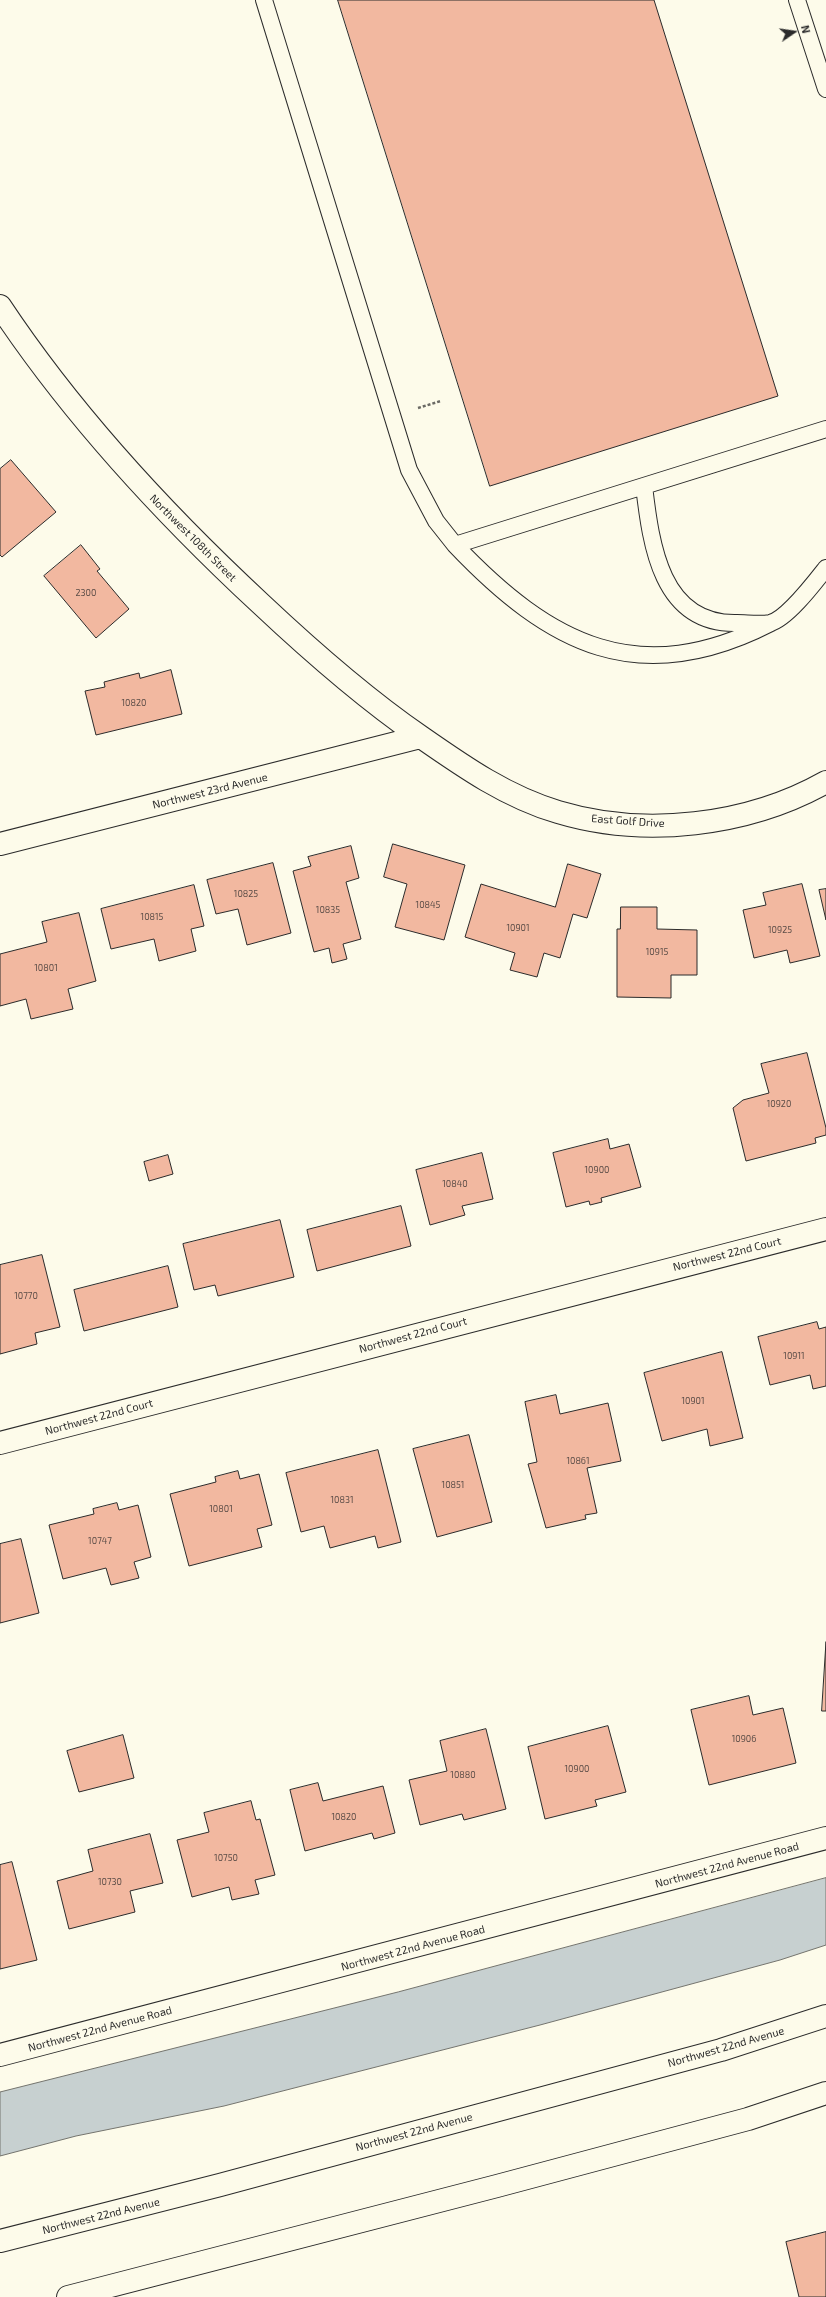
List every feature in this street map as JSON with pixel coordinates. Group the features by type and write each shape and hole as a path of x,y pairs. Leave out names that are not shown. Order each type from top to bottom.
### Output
{"street":[{"name":"Northwest 108th Street","path":"0,306 83,418 135,478 190,537 343,679 420,737"},
{"name":"East Golf Drive","path":"420,737 482,778 528,801 558,812 608,822 655,825 711,821 774,805 810,791 826,782"},
{"name":"Northwest 23rd Avenue","path":"0,844 420,737"},
{"name":"Northwest 22nd Court","path":"0,1443 826,1229"},
{"name":"Northwest 22nd Avenue Road","path":"0,2055 826,1838"},
{"name":"Northwest 22nd Avenue","path":"0,2242 220,2185 721,2050 826,2016"},
{"path":"68,2297 512,2182 748,2118 826,2093"}],"lane":[{"path":"264,0 409,470 436,521 455,545 476,567 517,602 558,630 593,646 635,654 679,654 697,652 729,642 771,623 801,598 826,568"},
{"path":"798,0 826,89"},
{"path":"455,545 826,429"},
{"path":"644,486 649,523 658,560 673,594 683,606 691,612 716,622 771,623"}],"path":[{"path":"413,410 441,402"}],"shaded area":[{"path":"826,1878 826,1945 780,1960 540,2025 224,2106 76,2136 0,2156 0,2092 398,1992"}],"building":[{"path":"338,0 654,0 778,396 490,486"},
{"path":"11,460 56,512 2,557 0,555 0,469"},
{"path":"81,545 100,569 97,571 129,609 96,638 44,576"},
{"path":"171,670 182,714 96,735 85,691 105,687 104,682 139,673 140,678"},
{"path":"393,844 465,865 444,940 395,927 407,884 384,877"},
{"path":"351,846 359,878 346,882 361,939 343,944 347,959 332,963 329,948 314,952 293,871 311,866 308,857"},
{"path":"273,863 291,933 247,945 238,909 216,914 207,880"},
{"path":"568,864 601,874 587,918 573,914 560,958 544,953 537,977 510,970 515,953 465,937 481,884 555,907"},
{"path":"802,884 820,956 790,963 787,950 754,958 743,910 766,905 763,893"},
{"path":"194,885 204,926 191,929 196,951 159,961 154,939 111,949 101,909"},
{"path":"826,889 826,920 819,890"},
{"path":"621,907 657,907 657,929 697,930 697,975 671,975 671,998 617,997 617,929 620,929"},
{"path":"79,913 96,981 68,989 73,1009 31,1019 26,999 0,1006 0,954 47,942 42,922"},
{"path":"807,1053 826,1128 826,1135 815,1138 816,1143 746,1161 733,1108 743,1100 769,1093 761,1064"},
{"path":"608,1139 610,1149 629,1144 641,1187 601,1198 602,1202 590,1205 589,1201 566,1207 553,1153"},
{"path":"482,1153 493,1199 462,1206 465,1215 430,1225 416,1170"},
{"path":"168,1155 173,1174 149,1181 144,1162"},
{"path":"401,1206 411,1246 317,1271 307,1230"},
{"path":"280,1220 294,1277 218,1296 215,1285 194,1290 183,1244"},
{"path":"42,1255 60,1327 35,1333 37,1344 0,1354 0,1265"},
{"path":"168,1266 178,1307 84,1331 74,1290"},
{"path":"817,1322 819,1329 826,1327 826,1386 813,1389 810,1375 770,1385 758,1337"},
{"path":"722,1352 743,1438 710,1446 707,1429 662,1441 644,1373"},
{"path":"556,1395 560,1414 608,1403 621,1461 587,1468 597,1513 585,1515 586,1519 546,1528 528,1464 537,1462 525,1402"},
{"path":"469,1435 492,1522 437,1537 413,1449"},
{"path":"378,1450 401,1542 378,1548 375,1536 330,1548 324,1526 301,1532 286,1473"},
{"path":"238,1471 240,1479 259,1474 272,1525 257,1529 262,1547 189,1566 170,1494 216,1482 215,1477"},
{"path":"117,1503 119,1510 138,1505 151,1557 134,1562 139,1578 111,1585 106,1568 63,1579 49,1525 94,1514 93,1509"},
{"path":"21,1539 39,1613 0,1623 0,1544"},
{"path":"826,1642 826,1711 822,1711"},
{"path":"749,1696 753,1715 783,1708 796,1763 709,1785 691,1710"},
{"path":"608,1726 626,1792 595,1800 597,1806 545,1819 528,1747"},
{"path":"486,1729 506,1809 464,1820 462,1814 420,1825 409,1780 447,1771 440,1741"},
{"path":"123,1735 134,1778 79,1792 67,1751"},
{"path":"318,1783 323,1801 383,1786 395,1833 374,1839 372,1833 305,1851 290,1790"},
{"path":"251,1801 256,1820 260,1819 275,1875 255,1880 259,1894 232,1900 229,1887 192,1897 177,1840 209,1832 204,1813"},
{"path":"150,1834 163,1883 130,1891 135,1912 69,1929 57,1881 93,1871 88,1850"},
{"path":"12,1862 37,1960 0,1969 0,1865"},
{"path":"826,2232 826,2297 799,2297 786,2242"}]}
